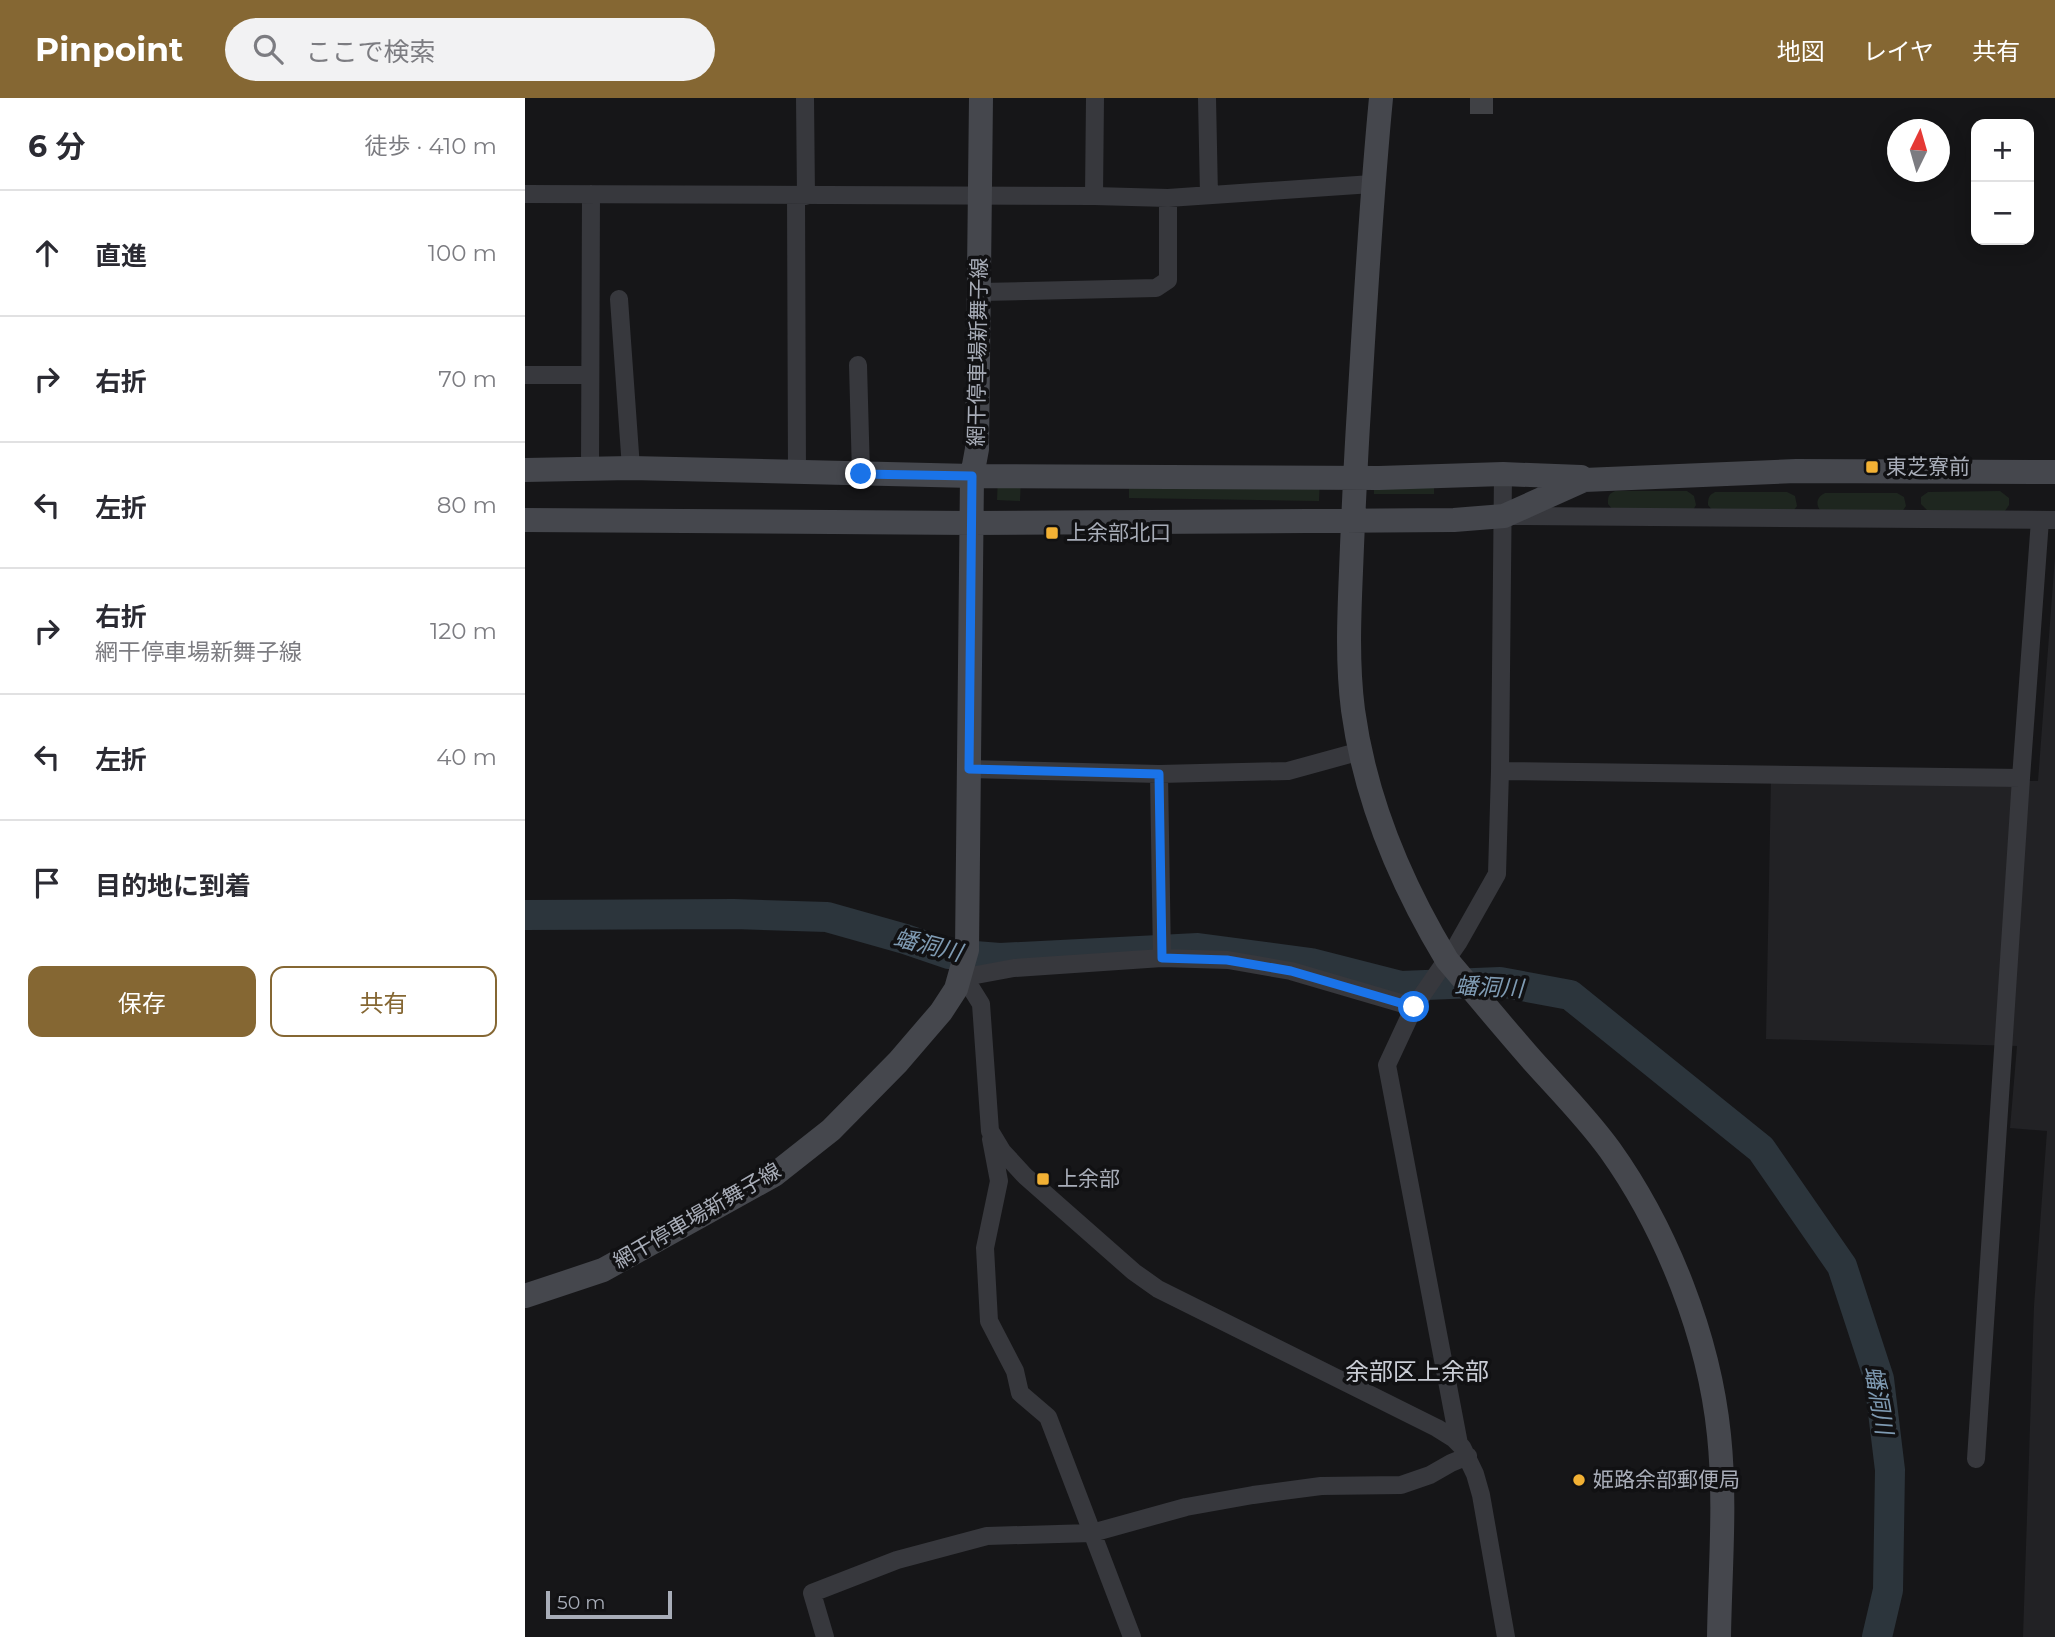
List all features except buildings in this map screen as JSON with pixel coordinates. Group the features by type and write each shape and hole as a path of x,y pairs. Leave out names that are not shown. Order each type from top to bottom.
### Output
{"street":[{"path":"797,474 805,98"},
{"name":"網干停車場新舞子線","path":"525,1296 603,1270 773,1175 831,1130 898,1062 941,1012 956,989 964,965 972,476 977,449 981,98"},
{"path":"1094,196 1095,98"},
{"path":"1207,98 1209,195"},
{"path":"1381,98 1372,184 1354,477 1348,646 1353,710 1361,751 1381,821 1399,870 1427,927 1453,952 1610,1150 1661,1237 1680,1279 1711,1380 1719,1437 1719,1637"},
{"path":"525,194 1168,198 1372,184"},
{"path":"590,468 591,194"},
{"path":"980,292 1156,288 1168,280 1168,198"},
{"path":"619,299 631,468"},
{"path":"858,365 861,474"},
{"path":"525,375 589,375"},
{"path":"525,470 631,468 797,474 972,476 1354,477 1503,474 1631,478"},
{"path":"1504,516 1584,480 1796,471 2055,472"},
{"path":"1503,474 1497,874 1453,952 1414,1007 1387,1065 1463,1450 1481,1495 1506,1637"},
{"path":"525,520 1353,522 1504,516 2048,520 2021,778 1976,1459"},
{"path":"969,769 1159,774 1288,771 1361,751"},
{"path":"1500,771 2021,778"},
{"path":"1159,774 1162,958"},
{"path":"1132,1637 1048,1417 1020,1393 1015,1371 989,1321 985,1248 999,1181 986,1108 981,1004 971,988 964,965 1014,968 1162,958 1227,960 1291,971 1414,1007"},
{"path":"990,1131 1002,1151 1025,1176 1151,1284 1437,1428 1454,1438 1463,1450"},
{"path":"825,1637 812,1594 897,1560 987,1536 1092,1533 1186,1507 1253,1495 1321,1486 1401,1485 1430,1475 1451,1463 1463,1450"}],"shaded area":[{"path":"1129,473 1320,476 1319,501 1129,498"},
{"path":"998,477 1021,477 1020,501 997,500"},
{"path":"1374,481 1434,481 1434,494 1374,494"},
{"path":"1615,491 1687,491 1694,496 1696,505 1693,510 1613,510 1608,499"},
{"path":"2000,491 2009,498 2005,511 1929,512 1921,504 1921,497 1928,492"},
{"path":"1715,492 1787,492 1795,496 1797,506 1794,510 1713,511 1708,500"},
{"path":"1825,493 1897,493 1904,497 1906,506 1901,513 1822,512 1817,502"},
{"path":"2055,557 2055,1637 2023,1637 2034,1306 2047,1131 2010,1128 2017,1046 1766,1039 1771,779 2038,781"}],"waterway":[{"name":"蟠洞川","path":"525,915 734,914 827,917 949,954 1000,958 1198,948 1311,963 1401,986 1500,982 1570,995 1761,1149 1842,1266 1879,1379 1890,1470 1888,1590 1877,1637"}],"place":[{"name":"東芝寮前","path":"1872,467"},
{"name":"上余部北口","path":"1052,533"},
{"name":"上余部","path":"1043,1179"},
{"name":"姫路余部郵便局","path":"1579,1480"}],"district":[{"name":"余部区上余部","path":"1417,1372"}],"route":[{"path":"861,474 972,476 969,769 1159,774 1162,958 1227,960 1291,971 1414,1007"}]}
